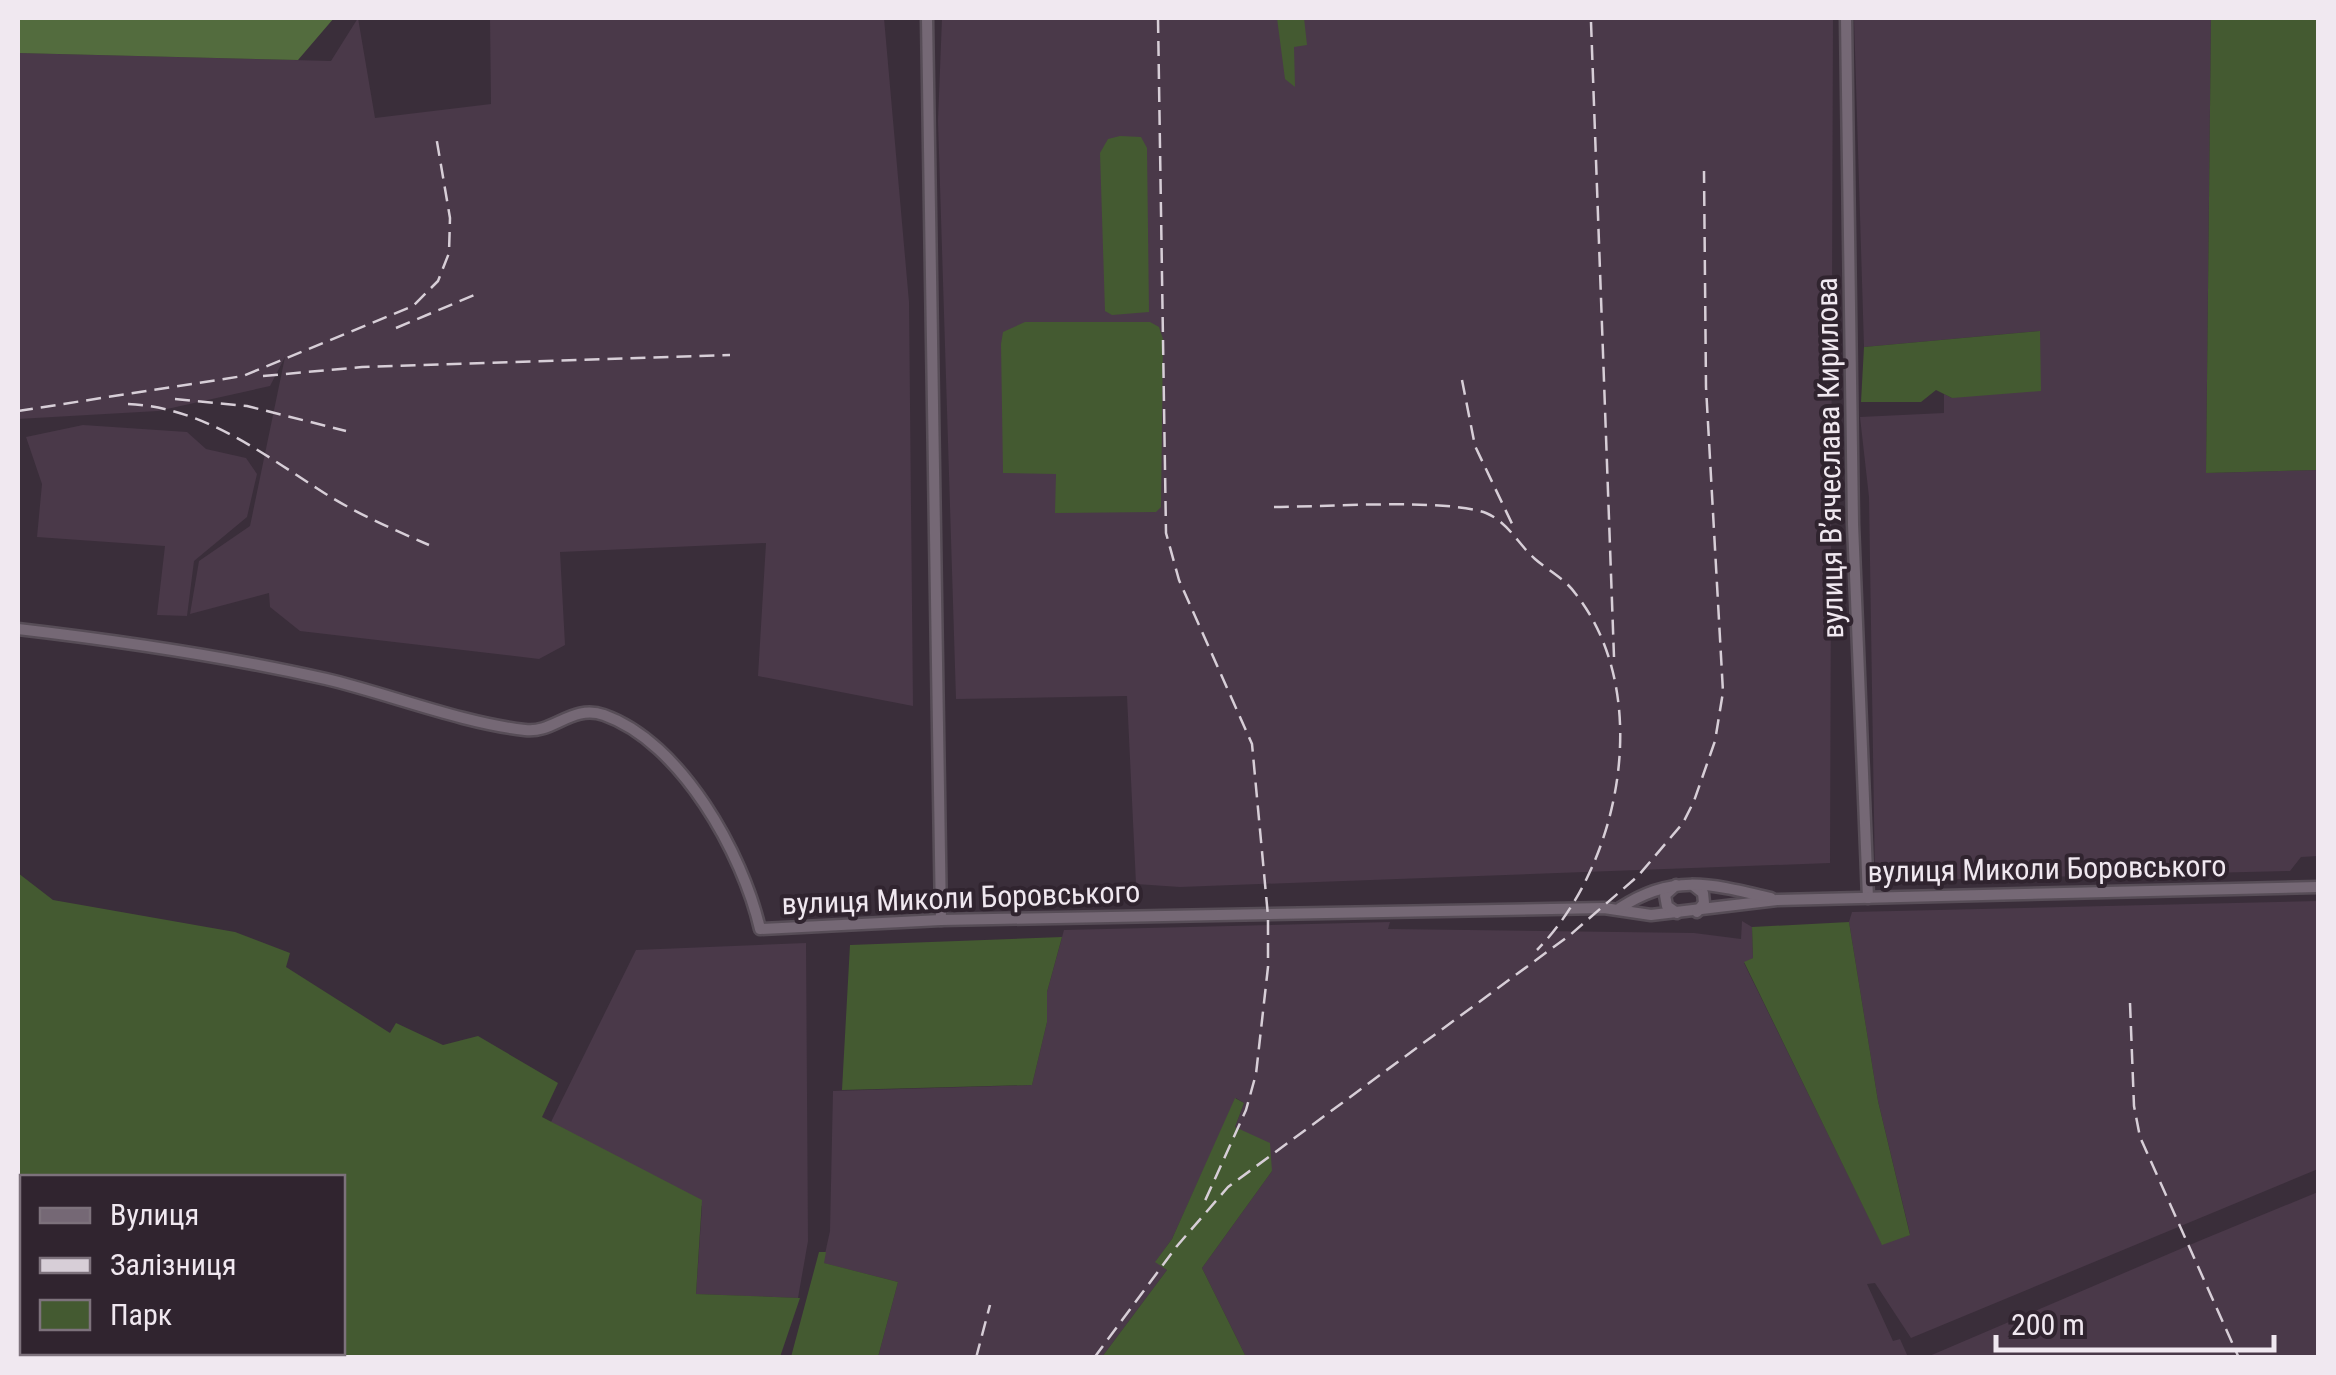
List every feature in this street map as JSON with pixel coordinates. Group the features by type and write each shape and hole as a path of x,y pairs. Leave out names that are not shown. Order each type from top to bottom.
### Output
{"street":[{"path":"926,18 941,920"},
{"name":"вулиця Вʼячеслава Кирилова","path":"1846,18 1853,524 1868,898"},
{"name":"вулиця Миколи Боровського","path":"18,629 122,641 324,679 529,732 580,710 605,715 666,754 691,784 755,906 760,929 941,920 1620,908 1651,915 1777,900 2318,887"},
{"path":"1676,884 1665,895 1667,906 1677,913"},
{"name":"вулиця Миколи Боровського","path":"1620,908 1653,888 1676,884 1777,900"},
{"path":"1692,884 1702,893 1704,903 1697,912"}],"shaded area":[{"path":"358,18 375,118 491,104 490,18 884,18 909,302 913,706 758,676 766,543 560,552 565,645 539,659 300,631 270,607 269,593 190,614 199,561 250,526 285,357 270,386 158,411 18,419 18,53 331,61"},
{"path":"942,18 1833,18 1830,863 1180,887 1136,884 1127,696 956,699 938,121"},
{"path":"1854,18 2211,18 2206,473 2318,470 2318,856 2301,857 2290,871 1875,881 1869,497 1860,417 1944,413 1944,394 1952,398 2040,331 1864,347"},
{"path":"83,425 187,432 206,449 246,458 257,474 247,517 194,561 187,616 157,615 165,546 37,537 42,484 26,437"},
{"path":"2318,901 2318,1169 1911,1338 1875,1283 1867,1284 1893,1341 1900,1339 1908,1357 1246,1357 1202,1268 1272,1171 1235,1127 1244,1103 1236,1098 1172,1239 1156,1261 1167,1270 1102,1357 878,1357 898,1282 823,1263 830,1231 833,1091 1032,1085 1047,1022 1047,992 1064,930 1390,922 1388,929 1694,933 1741,939 1742,921 1752,927 1753,958 1744,963 1882,1244 1910,1234 1878,1101 1849,922 1852,912"},
{"path":"806,943 808,1241 798,1298 696,1294 702,1206 551,1122 636,950"},
{"path":"2318,1192 2318,1357 1927,1357 2199,1241"}],"green space":[{"path":"18,18 334,18 298,60 18,53"},
{"path":"1277,18 1304,18 1307,45 1294,47 1295,87 1285,79"},
{"path":"2211,18 2318,18 2318,470 2206,473"},
{"path":"1141,137 1147,148 1149,312 1112,315 1105,311 1100,153 1108,139"},
{"path":"1025,322 1150,322 1159,327 1163,339 1161,507 1156,512 1055,513 1056,474 1003,473 1001,344 1003,332"},
{"path":"2040,331 2041,391 1952,398 1936,390 1921,402 1861,402 1864,347"},
{"path":"18,873 53,900 235,932 290,953 286,967 390,1033 396,1023 443,1045 478,1036 558,1083 542,1117 702,1200 696,1294 800,1298 780,1357 18,1357"},
{"path":"1849,922 1878,1101 1910,1235 1882,1245 1744,962 1753,958 1752,927"},
{"path":"1062,937 1047,992 1047,1022 1032,1085 842,1090 850,945"},
{"path":"1235,1098 1244,1103 1235,1127 1270,1143 1272,1171 1202,1268 1246,1357 1102,1357 1167,1270 1155,1262 1172,1239"},
{"path":"819,1252 826,1252 824,1263 898,1282 878,1357 791,1357"}],"railway":[{"path":"1158,18 1166,533 1179,580 1252,744 1268,916 1268,967 1256,1074 1246,1110 1204,1203"},
{"path":"1591,22 1614,657"},
{"path":"18,411 243,376 413,306 438,281 449,253 450,218 436,136"},
{"path":"1094,1358 1177,1246 1228,1187 1570,935 1638,876 1683,823 1715,741 1723,692 1706,387 1704,171"},
{"path":"396,328 479,293"},
{"path":"263,376 362,367 730,355"},
{"path":"1462,380 1475,446 1515,530"},
{"path":"175,399 247,406 346,431"},
{"path":"128,404 155,407 205,422 345,505 429,545"},
{"path":"1274,507 1414,505 1486,513 1501,522 1535,559 1571,588 1600,633 1614,678 1620,727 1618,776 1607,825 1590,872 1566,914 1537,950"},
{"path":"2130,1003 2134,1106 2140,1137 2239,1358"},
{"path":"976,1358 990,1305"}]}
